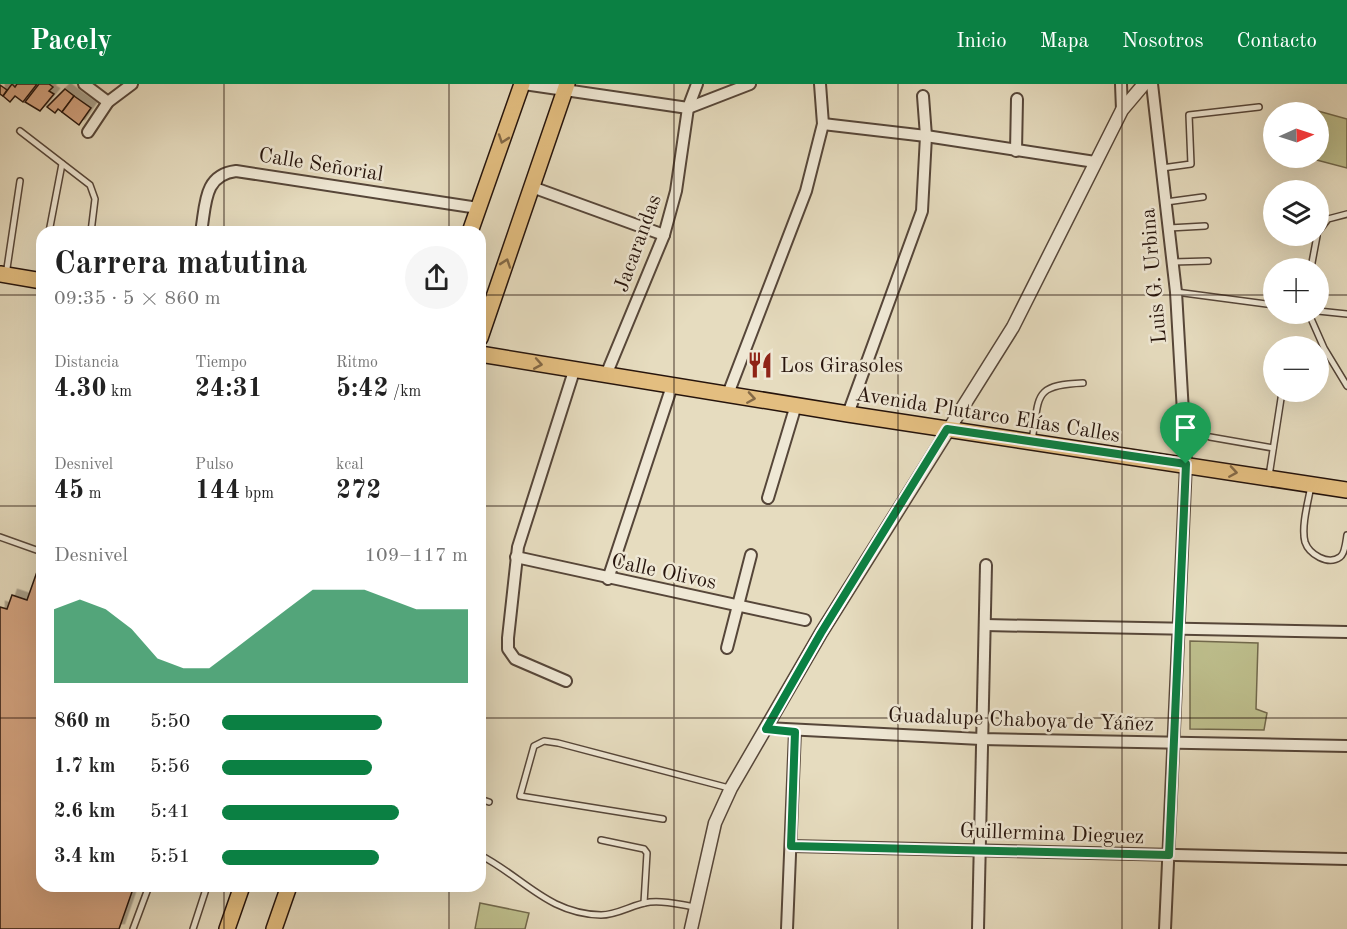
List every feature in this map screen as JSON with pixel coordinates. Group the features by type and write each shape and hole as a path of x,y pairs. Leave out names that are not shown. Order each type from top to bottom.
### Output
{"main road":[{"path":"472,226 523,84"},
{"path":"486,321 566,88"},
{"path":"3,274 36,280"},
{"name":"Avenida Plutarco Elías Calles","path":"486,355 848,414 1347,490"},
{"path":"227,929 240,892"},
{"path":"274,929 287,892"}],"street":[{"path":"84,84 108,102"},
{"path":"88,132 108,102 132,84"},
{"path":"523,84 566,88 688,108 750,84"},
{"name":"Jacarandas","path":"606,375 664,235 676,191 688,108 697,84"},
{"path":"728,394 806,190 823,124 820,84"},
{"path":"1121,84 1122,110"},
{"path":"692,929 715,824 731,788 821,633 1013,327 1122,110 1144,84"},
{"name":"Luis G. Urbina","path":"1152,84 1176,292 1186,464 1165,929"},
{"path":"848,414 922,211 926,136 923,96"},
{"path":"1016,151 1017,99"},
{"path":"823,124 926,136 1095,162"},
{"name":"Calle Señorial","path":"202,226 212,182 224,172 236,171 478,208"},
{"path":"532,187 664,235"},
{"path":"566,681 510,654 508,638 516,557 574,371"},
{"path":"608,579 672,386"},
{"path":"768,498 796,405"},
{"path":"727,648 736,606 752,555"},
{"name":"Calle Olivos","path":"516,557 608,579 806,620"},
{"path":"978,929 986,565"},
{"path":"985,625 1347,632"},
{"name":"Guadalupe Chaboya de Yáñez","path":"766,729 981,739 1347,746"},
{"path":"787,929 795,732"},
{"name":"Guillermina Dieguez","path":"791,846 1347,859"}],"lane":[{"path":"1162,168 1191,164 1189,116 1259,107"},
{"path":"20,131 94,192 91,226"},
{"path":"50,226 62,164"},
{"path":"3,274 20,181"},
{"path":"1166,202 1203,197"},
{"path":"1329,219 1347,214"},
{"path":"1168,228 1205,226"},
{"path":"1173,262 1208,261"},
{"path":"1176,292 1263,304"},
{"path":"1329,312 1347,314"},
{"path":"1313,324 1324,348 1347,386"},
{"path":"1031,442 1040,396 1045,388 1058,384 1083,383"},
{"path":"1269,478 1280,402"},
{"path":"1210,437 1273,448"},
{"path":"1311,484 1304,539 1308,548 1322,558 1338,558 1343,555 1347,535"},
{"path":"1,539 36,550"},
{"path":"663,819 520,796 534,746 544,741 558,743 731,788"},
{"path":"601,840 644,849 647,853 644,903"},
{"path":"486,858 503,866 546,901 573,911 603,915 644,903 663,902 696,907"},
{"path":"135,928 147,892"},
{"path":"193,929 205,892"}],"green space":[{"path":"1329,114 1347,119 1347,168 1329,163"},
{"path":"1190,641 1258,643 1256,709 1267,713 1264,730 1190,729"},
{"path":"480,903 529,913 525,929 475,929"}],"building":[{"path":"12,84 15,87 17,84 37,84 23,102 15,96 10,102 3,96"},
{"path":"39,84 49,84 53,87 49,91 54,94 40,111 25,102"},
{"path":"0,85 7,90 3,96 0,94"},
{"path":"65,89 74,96 62,112 58,109 55,113 47,107"},
{"path":"74,96 91,108 79,125 62,112"},
{"path":"36,575 36,892 132,892 119,929 0,929 0,607 7,609 12,595 27,600"}],"place":[{"name":"Los Girasoles","path":"760,365"}],"route":[{"path":"947,429 1186,464 1169,855 791,846 795,732 766,729 821,633 947,429"}]}
